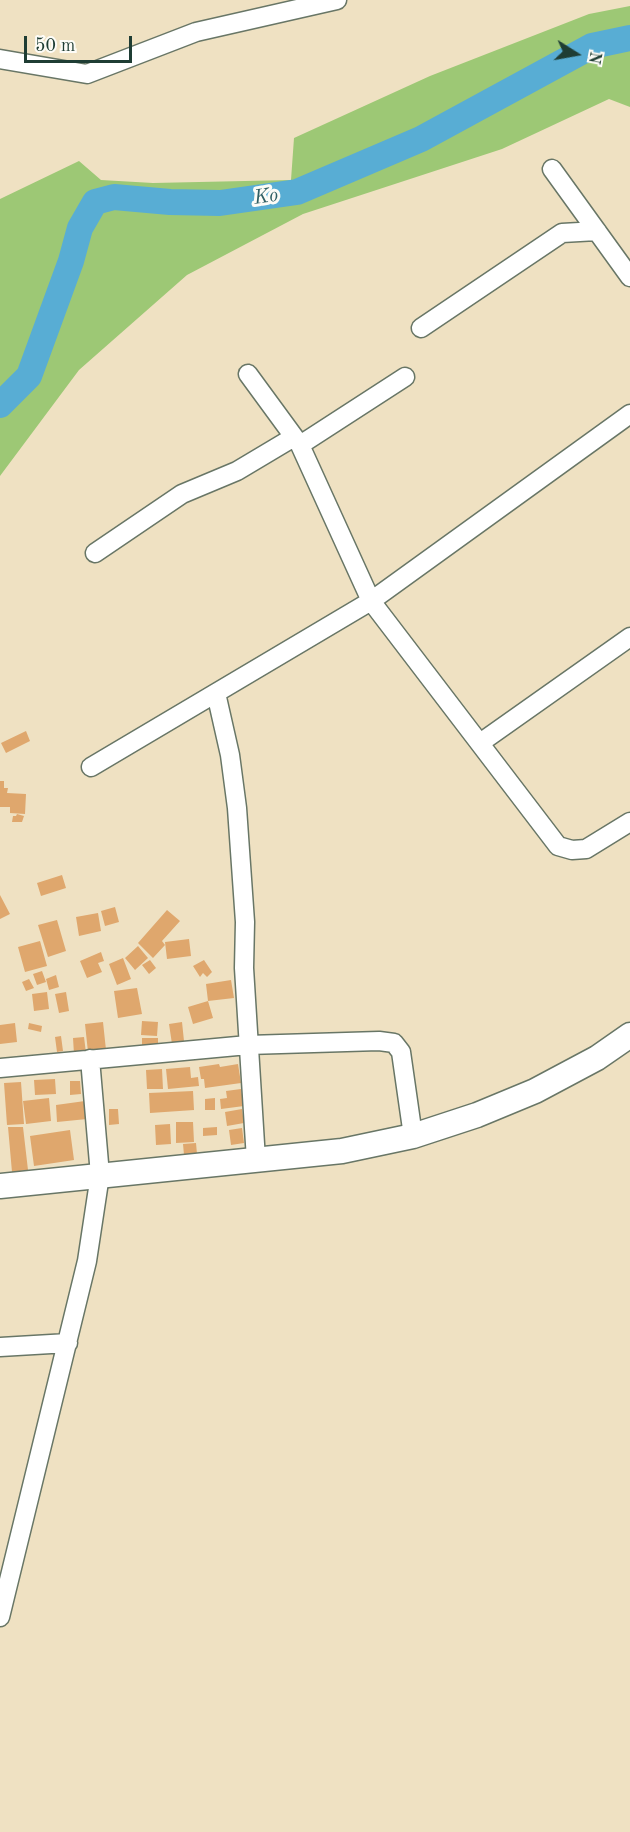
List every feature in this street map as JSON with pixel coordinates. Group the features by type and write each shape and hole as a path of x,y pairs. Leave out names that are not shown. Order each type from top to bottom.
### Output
{"main road":[{"path":"0,1186 342,1151 413,1136 477,1115 535,1091 597,1058 630,1035"}],"street":[{"path":"0,59 87,74 196,32 337,0"},
{"path":"552,169 630,277"},
{"path":"421,328 562,233 597,231"},
{"path":"248,374 297,441 370,601 558,846 572,850 586,849 630,822"},
{"path":"95,553 182,494 237,471 297,441 405,377"},
{"path":"91,767 370,601 630,414"},
{"path":"480,743 630,637"},
{"path":"216,693 230,755 237,808 245,922 244,968 256,1160"},
{"path":"0,1068 248,1045 379,1041 394,1043 401,1052 413,1136"},
{"path":"0,1617 87,1261 100,1175 90,1059"},
{"path":"0,1347 68,1343"}],"green space":[{"path":"630,6 630,107 609,99 502,149 303,214 187,275 79,370 0,476 0,199 79,161 101,180 153,183 291,180 294,138 430,76 589,14"}],"building":[{"path":"26,731 30,741 6,753 1,743"},
{"path":"0,781 4,781 4,788 8,788 7,793 26,794 25,814 10,813 10,807 0,807"},
{"path":"17,814 24,816 22,822 12,822 13,816"},
{"path":"62,875 66,888 41,896 37,883"},
{"path":"0,895 10,914 0,919"},
{"path":"115,907 119,922 105,926 101,911"},
{"path":"167,910 180,921 162,941 165,945 153,958 138,943"},
{"path":"98,913 101,931 79,936 76,917"},
{"path":"57,920 66,951 48,957 38,925"},
{"path":"189,939 191,956 167,959 165,942"},
{"path":"40,941 47,966 25,972 18,947"},
{"path":"138,946 148,958 135,970 125,958"},
{"path":"101,952 104,961 98,963 102,972 87,978 80,961"},
{"path":"123,958 131,979 117,985 109,964"},
{"path":"150,960 156,968 149,974 142,965"},
{"path":"204,960 212,972 207,977 203,973 200,977 193,966"},
{"path":"42,971 46,982 37,985 33,974"},
{"path":"56,975 59,987 49,990 46,979"},
{"path":"29,979 34,988 26,991 22,982"},
{"path":"231,980 234,998 208,1001 206,984"},
{"path":"137,988 142,1014 118,1018 114,991"},
{"path":"47,992 49,1009 34,1011 32,994"},
{"path":"66,992 69,1011 59,1013 55,994"},
{"path":"208,1001 213,1018 193,1024 188,1007"},
{"path":"142,1021 158,1022 157,1036 141,1035"},
{"path":"103,1022 106,1050 88,1052 85,1024"},
{"path":"182,1022 184,1041 172,1044 169,1024"},
{"path":"15,1023 17,1042 0,1044 0,1025"},
{"path":"29,1023 42,1026 41,1032 28,1029"},
{"path":"61,1036 63,1051 57,1052 55,1037"},
{"path":"84,1037 86,1053 74,1054 73,1038"},
{"path":"142,1038 158,1038 158,1047 142,1047"},
{"path":"219,1064 220,1067 238,1064 241,1083 205,1088 199,1067"},
{"path":"190,1067 191,1078 198,1077 199,1086 168,1089 166,1069"},
{"path":"162,1069 163,1089 147,1089 146,1070"},
{"path":"55,1079 56,1094 35,1095 34,1080"},
{"path":"70,1081 80,1081 81,1094 70,1095"},
{"path":"21,1082 24,1124 7,1125 4,1083"},
{"path":"241,1089 244,1106 221,1109 220,1099 227,1098 226,1091"},
{"path":"193,1091 194,1110 150,1113 149,1093"},
{"path":"49,1098 51,1121 26,1124 23,1101"},
{"path":"215,1098 215,1110 205,1110 205,1099"},
{"path":"85,1101 87,1119 57,1122 56,1105"},
{"path":"109,1109 118,1109 119,1124 109,1125"},
{"path":"242,1109 244,1123 227,1126 225,1112"},
{"path":"176,1122 193,1122 194,1142 176,1143"},
{"path":"170,1124 171,1144 156,1145 155,1125"},
{"path":"8,1127 23,1127 28,1170 12,1172"},
{"path":"217,1127 217,1135 203,1136 203,1128"},
{"path":"242,1128 244,1143 231,1145 229,1130"},
{"path":"70,1130 74,1160 34,1166 30,1136"},
{"path":"196,1143 197,1154 184,1155 183,1144"}],"waterway":[{"name":"Ko","path":"0,405 29,376 71,261 80,228 95,202 114,197 170,202 220,203 297,192 421,139 592,46 630,38"}]}
